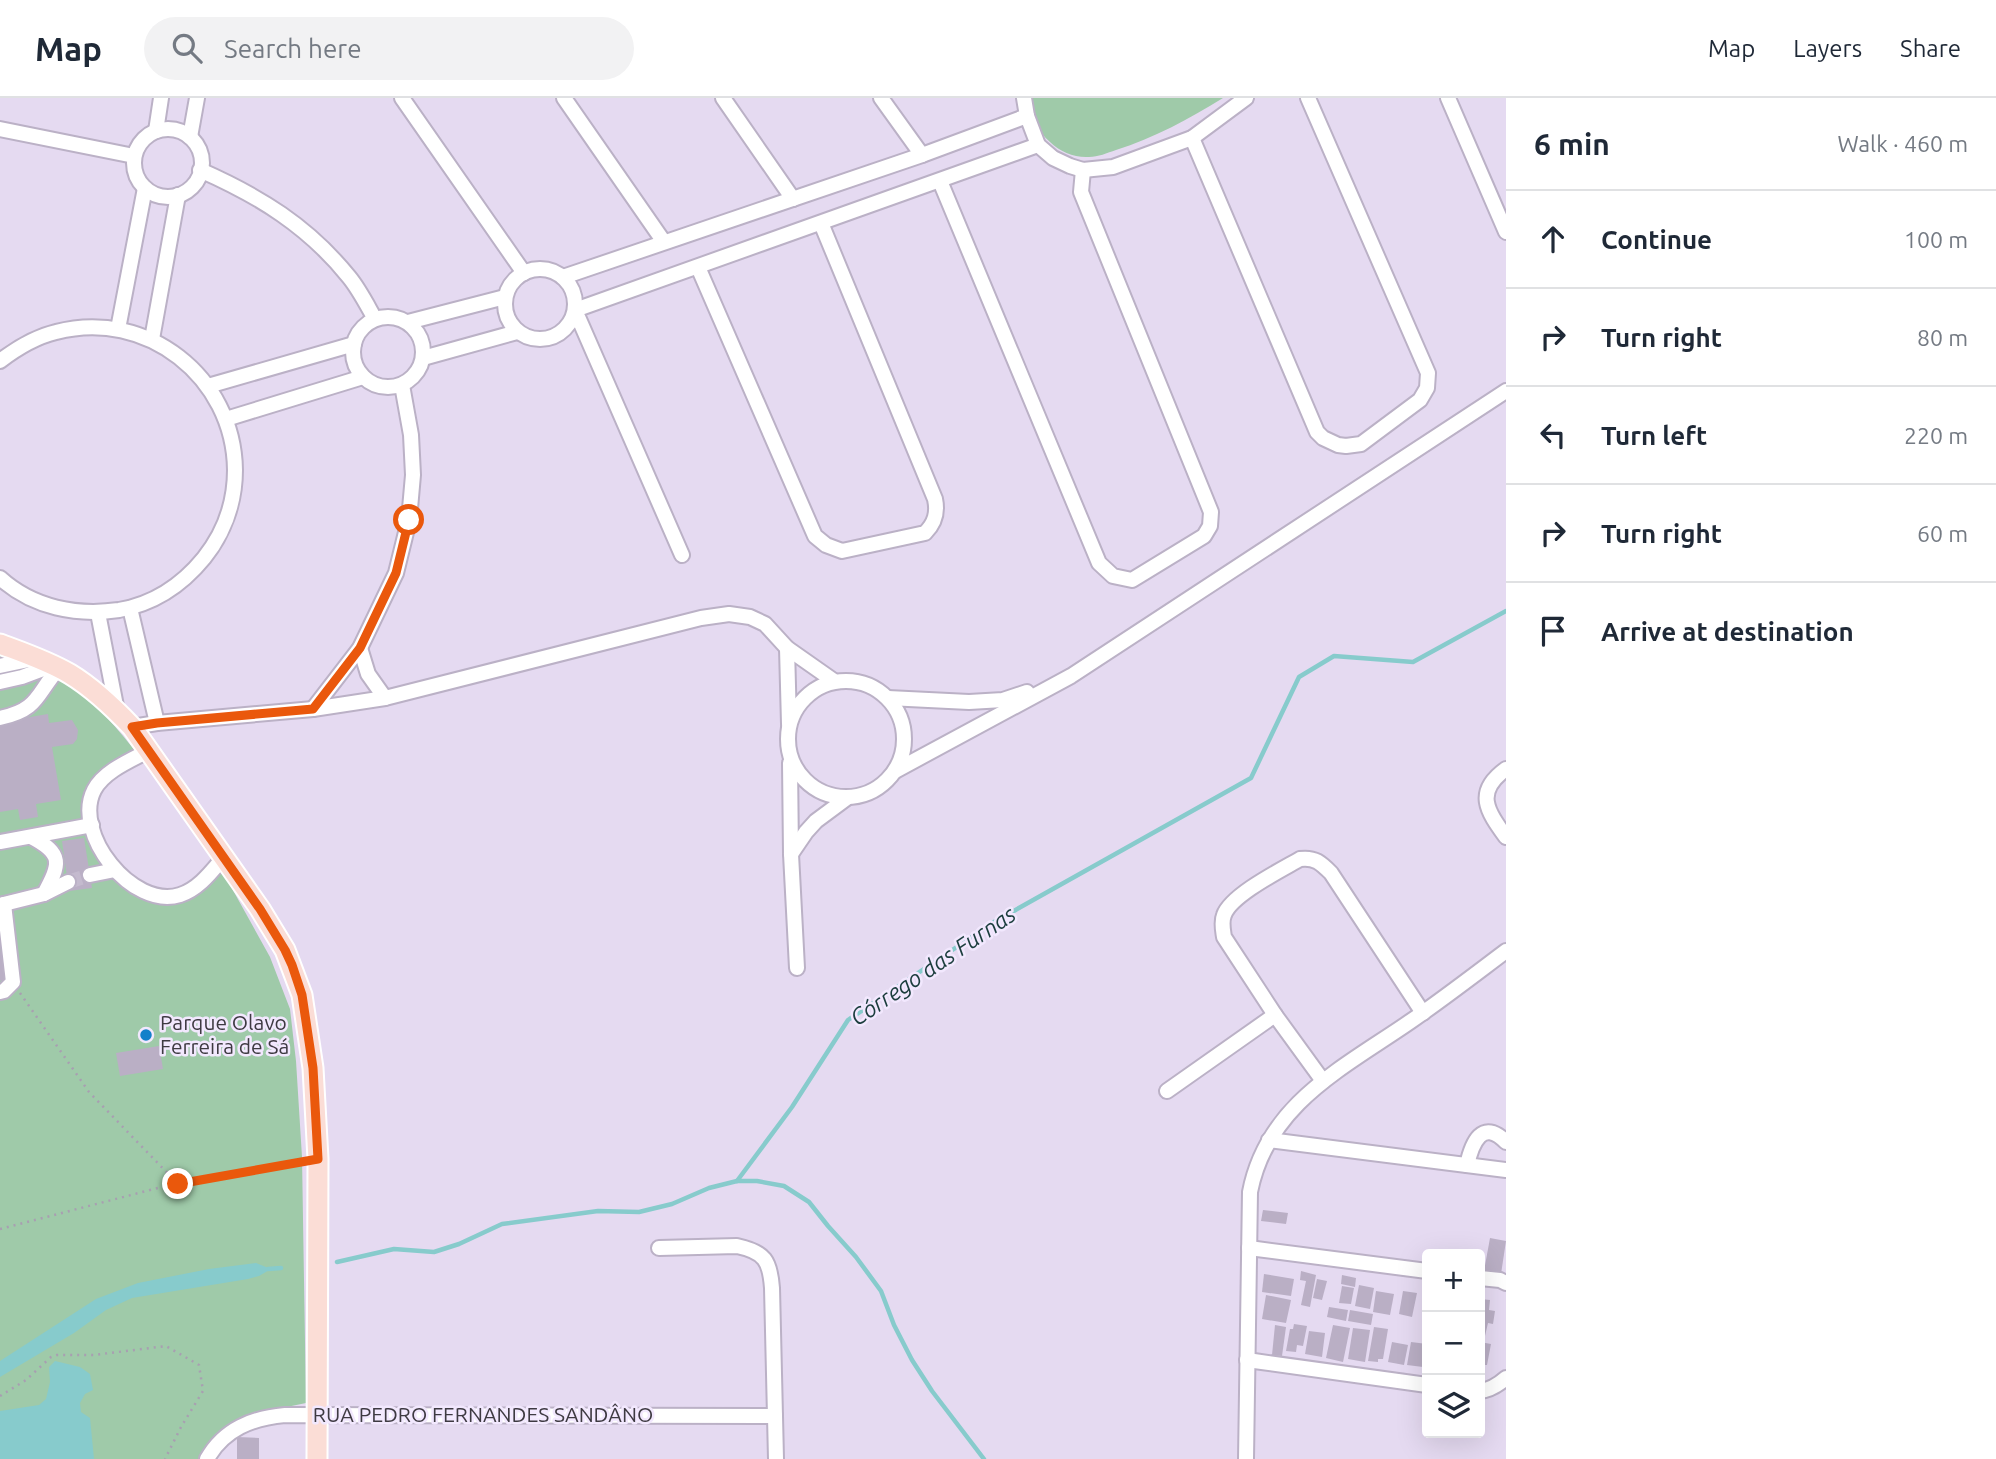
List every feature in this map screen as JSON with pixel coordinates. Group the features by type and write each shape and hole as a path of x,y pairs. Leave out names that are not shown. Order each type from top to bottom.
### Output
{"main road":[{"path":"0,644 50,664 79,680 132,727 224,857 285,950 302,995 313,1068 318,1159 317,1459"}],"street":[{"path":"156,131 161,98"},
{"path":"190,137 197,98"},
{"path":"402,98 524,272"},
{"path":"564,98 664,242"},
{"path":"723,98 793,199"},
{"path":"881,98 922,155"},
{"path":"1024,98 1027,116 1038,145 1053,158 1083,170 1113,167 1192,138 1246,98"},
{"path":"1192,138 1317,432 1338,445 1361,444 1420,400 1427,388 1428,373 1308,98"},
{"path":"1448,98 1506,232"},
{"path":"563,277 922,155 1027,116"},
{"path":"0,129 134,156"},
{"path":"174,129 190,137 200,152 200,170 192,186 178,195 160,196 145,188 134,168 134,156 146,136 156,131 174,129"},
{"path":"575,310 1038,145"},
{"path":"200,170 237,186 277,209 315,242 350,278 375,319"},
{"path":"940,181 1099,563 1112,576 1132,580 1204,536 1210,526 1211,512 1081,192 1083,170"},
{"path":"118,329 145,188"},
{"path":"152,340 178,195"},
{"path":"698,267 815,536 842,551 925,533 936,515 935,499 821,223"},
{"path":"575,310 571,321 556,336 536,340 517,332 510,324 504,307 505,297 509,287 524,272 544,269 563,277 573,293 575,310 682,555"},
{"path":"408,322 505,297"},
{"path":"386,316 408,322 421,337 423,347 423,358 413,377 402,385 383,387 363,377 353,356 354,344 365,325 386,316"},
{"path":"0,361 34,339 76,328 118,329 152,340 183,359 208,386 226,419 232,438 234,478 232,497 219,535 209,552 182,581 166,592 130,608 98,613 73,612 24,596 0,579"},
{"path":"423,358 517,332"},
{"path":"208,386 354,344"},
{"path":"226,419 363,377"},
{"path":"313,709 360,648 396,573 409,520 413,475 411,435 402,385"},
{"path":"790,757 799,774 812,787 829,795 847,798 866,794 882,785 895,771 1071,676 1506,391"},
{"path":"130,608 157,723"},
{"path":"98,613 117,711"},
{"path":"132,727 313,709 385,698 729,614 750,617 765,624 787,648 834,681"},
{"path":"360,648 368,674 385,698"},
{"path":"787,648 791,854 797,968"},
{"path":"0,672 9,670 15,664"},
{"path":"0,666 50,664"},
{"path":"0,682 22,677 50,664"},
{"path":"0,718 15,715 28,708 50,664"},
{"path":"888,698 970,702 1003,700 1071,676"},
{"path":"789,727 801,702 816,689 834,681 853,680 872,686 888,698 899,714 904,733 903,753 895,771"},
{"path":"149,750 109,774 97,785 91,797 92,825 104,856 124,879 160,897 170,897 198,886 224,857"},
{"path":"1506,769 1494,777 1486,799 1486,805 1506,837"},
{"path":"791,854 817,821 847,798"},
{"path":"0,842 92,825"},
{"path":"31,837 46,845 54,854 55,872 44,894"},
{"path":"1323,1081 1275,1015 1224,937 1223,915 1236,898 1300,859 1318,860 1331,873 1423,1013"},
{"path":"90,875 115,870"},
{"path":"0,992 13,982 2,905 44,894 68,882"},
{"path":"1246,1459 1250,1192 1257,1163 1285,1117 1323,1081 1423,1013 1506,951"},
{"path":"1167,1091 1275,1015"},
{"path":"1467,1165 1471,1148 1476,1139 1484,1133 1497,1134 1506,1142"},
{"path":"1269,1140 1506,1170"},
{"path":"659,1248 737,1246 761,1254 768,1264 771,1274 776,1459"},
{"path":"1249,1248 1422,1270"},
{"path":"1485,1278 1506,1283"},
{"path":"1247,1360 1422,1384"},
{"path":"1485,1390 1506,1378"},
{"name":"RUA PEDRO FERNANDES SANDÂNO","path":"207,1459 219,1443 254,1419 285,1415 775,1416"}],"path":[{"path":"13,982 89,1092 178,1184"},
{"path":"0,1228 178,1184 318,1159"},
{"path":"0,1396 26,1380 51,1357 94,1355 166,1346 200,1365 203,1391 165,1459"}],"shaded area":[{"path":"1033,98 1223,98 1144,140 1103,155 1084,157 1063,151 1045,138 1036,122"},
{"name":"Parque Olavo Ferreira de Sá","path":"0,654 43,669 68,683 100,710 136,752 92,789 100,855 168,899 219,865 270,957 290,1009 302,1157 306,1403 248,1415 215,1438 201,1459 0,1459"},
{"path":"256,1263 271,1269 248,1279 132,1298 106,1310 74,1333 0,1377 0,1361 96,1299 138,1283"},
{"path":"55,1361 80,1367 90,1374 93,1390 85,1394 80,1403 81,1412 90,1418 94,1459 0,1459 0,1411 39,1405 46,1399 50,1382 49,1367"}],"building":[{"path":"48,714 49,723 72,720 78,730 73,744 52,747 61,800 36,804 38,817 20,820 18,809 0,812 0,722"},
{"path":"84,838 92,888 69,891 62,841"},
{"path":"0,949 8,979 0,981"},
{"path":"159,1046 163,1069 120,1076 116,1053"},
{"path":"1263,1210 1288,1213 1286,1224 1261,1221"},
{"path":"1490,1238 1506,1241 1501,1274 1485,1271"},
{"path":"1301,1271 1316,1275 1310,1307 1301,1305 1306,1281 1300,1280"},
{"path":"1264,1274 1294,1279 1291,1296 1262,1292"},
{"path":"1342,1275 1356,1278 1355,1287 1341,1284"},
{"path":"1317,1279 1327,1281 1322,1300 1313,1298"},
{"path":"1359,1285 1374,1288 1370,1309 1355,1306"},
{"path":"1342,1286 1354,1288 1351,1304 1339,1303"},
{"path":"1376,1291 1394,1294 1390,1315 1373,1312"},
{"path":"1403,1291 1417,1293 1412,1317 1399,1314"},
{"path":"1266,1295 1291,1300 1286,1323 1262,1319"},
{"path":"1485,1300 1490,1300 1489,1310 1495,1311 1493,1324 1488,1323 1485,1336"},
{"path":"1329,1307 1348,1310 1346,1321 1327,1317"},
{"path":"1350,1310 1373,1314 1371,1325 1348,1321"},
{"path":"1294,1324 1307,1326 1303,1346 1297,1345 1296,1352 1286,1351 1290,1329 1293,1329"},
{"path":"1275,1325 1286,1327 1282,1356 1272,1355"},
{"path":"1333,1325 1350,1328 1343,1362 1326,1358"},
{"path":"1374,1327 1388,1329 1383,1359 1378,1359 1378,1362 1368,1361"},
{"path":"1353,1328 1370,1330 1365,1362 1348,1359"},
{"path":"1309,1331 1325,1333 1322,1357 1305,1354"},
{"path":"1392,1342 1408,1345 1404,1365 1388,1362"},
{"path":"1411,1342 1422,1343 1422,1367 1407,1365"},
{"path":"1485,1343 1491,1344 1485,1365"},
{"path":"237,1437 259,1438 259,1459 237,1459"}],"waterway":[{"name":"Córrego das Furnas","path":"737,1181 792,1107 848,1020 994,922 1251,778 1299,677 1334,656 1413,662 1506,611"},
{"name":"Córrego das Furnas","path":"337,1262 394,1249 434,1252 459,1244 502,1224 598,1211 639,1212 672,1204 709,1188 737,1181 757,1181 784,1186 809,1202 881,1291 912,1360 984,1459"},
{"name":"Córrego das Furnas","path":"268,1269 281,1268"}],"tunnel":[{"path":"68,882 90,875"}],"place":[{"name":"Parque Olavo Ferreira de Sá","path":"146,1035"}],"route":[{"path":"178,1184 318,1159 313,1068 302,995 285,950 260,909 132,727 313,709 360,648 396,573 409,520"}]}
